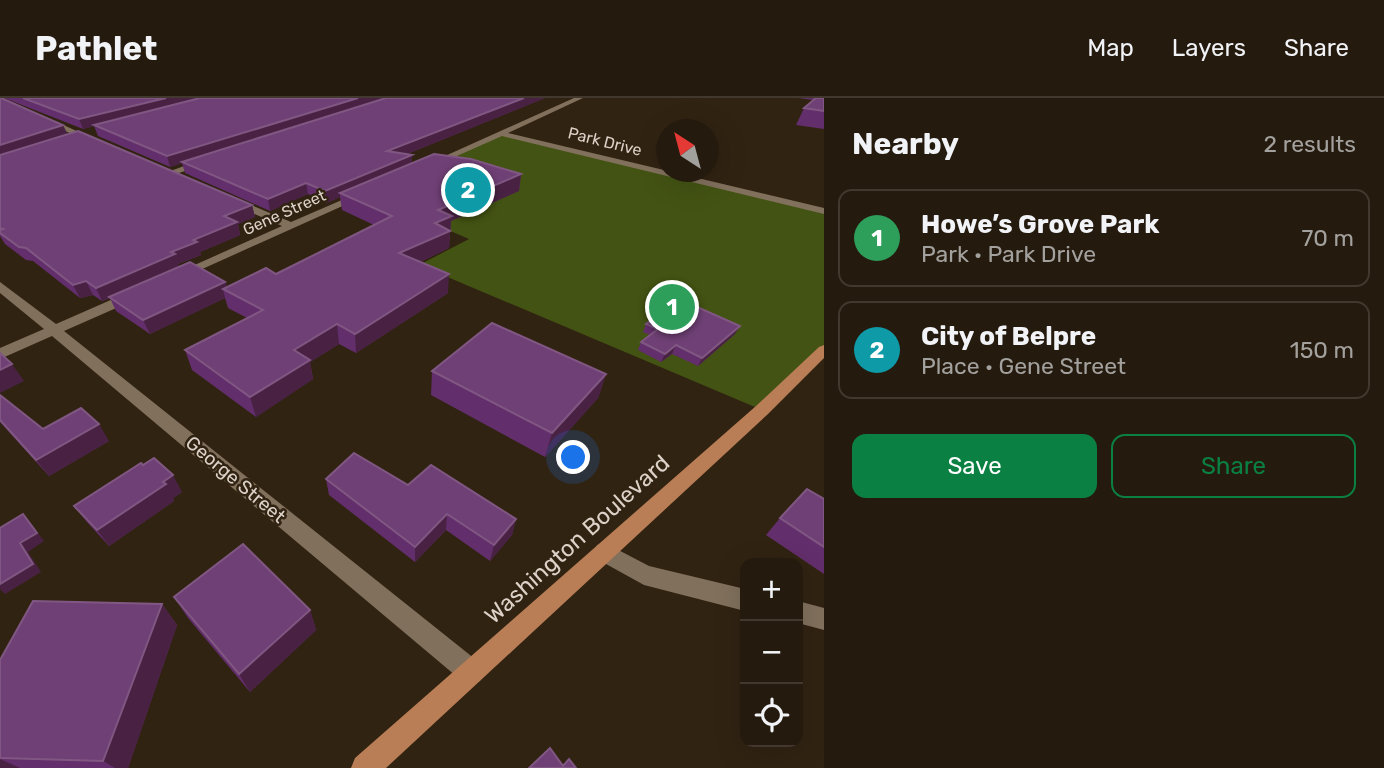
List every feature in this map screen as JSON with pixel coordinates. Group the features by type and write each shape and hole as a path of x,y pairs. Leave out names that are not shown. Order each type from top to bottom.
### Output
{"main road":[{"name":"Washington Boulevard","path":"365,768 762,410 824,350"}],"street":[{"path":"418,170 580,98"},
{"path":"0,99 111,147"},
{"path":"71,139 100,129"},
{"name":"Park Drive","path":"500,133 824,211"},
{"path":"170,173 216,158"},
{"path":"155,166 181,178"},
{"name":"Gene Street","path":"169,279 369,192"},
{"path":"223,197 291,226"},
{"name":"George Street","path":"0,286 471,672"},
{"path":"0,354 146,290"},
{"path":"605,552 644,575 740,599"},
{"path":"803,613 824,619"}],"green space":[{"path":"500,133 656,171 656,182 704,182 824,211 824,350 762,410 419,265 469,239 364,194"}],"building":[{"path":"1,98 63,125 0,145"},
{"path":"23,98 166,98 79,119"},
{"path":"200,98 358,98 167,156 94,125"},
{"path":"386,98 524,98 387,151 412,155 325,191 306,183 268,199 182,162"},
{"path":"816,98 824,98 824,111 804,108"},
{"path":"78,131 252,205 224,216 237,222 171,252 175,254 96,288 86,281 73,285 26,248 19,247 0,233 3,229 0,228 0,155"},
{"path":"434,154 471,159 521,174 438,210 452,216 435,223 450,231 399,253 449,274 355,334 337,324 294,350 310,360 250,397 185,350 263,310 223,289 266,268 276,274 392,216 340,193"},
{"path":"190,262 225,282 143,320 109,297"},
{"path":"679,299 740,326 702,358 676,345 665,354 641,342 658,329 646,324"},
{"path":"492,323 606,374 552,433 432,371"},
{"path":"0,353 12,364 0,370"},
{"path":"0,395 43,429 81,408 99,424 36,460 0,420"},
{"path":"354,453 408,485 431,465 516,519 494,545 447,514 415,547 326,479"},
{"path":"154,458 173,475 163,482 166,484 97,530 74,506 141,463 143,465"},
{"path":"807,489 824,499 824,547 780,518"},
{"path":"23,514 37,533 20,543 33,564 0,584 0,528"},
{"path":"243,544 310,610 239,674 174,597"},
{"path":"33,601 162,604 103,761 0,758 0,660"},
{"path":"550,748 563,766 569,759 576,768 529,768"}],"place":[{"name":"City of Belpre","path":"468,190"},
{"name":"Howe’s Grove Park","path":"672,307"}]}
